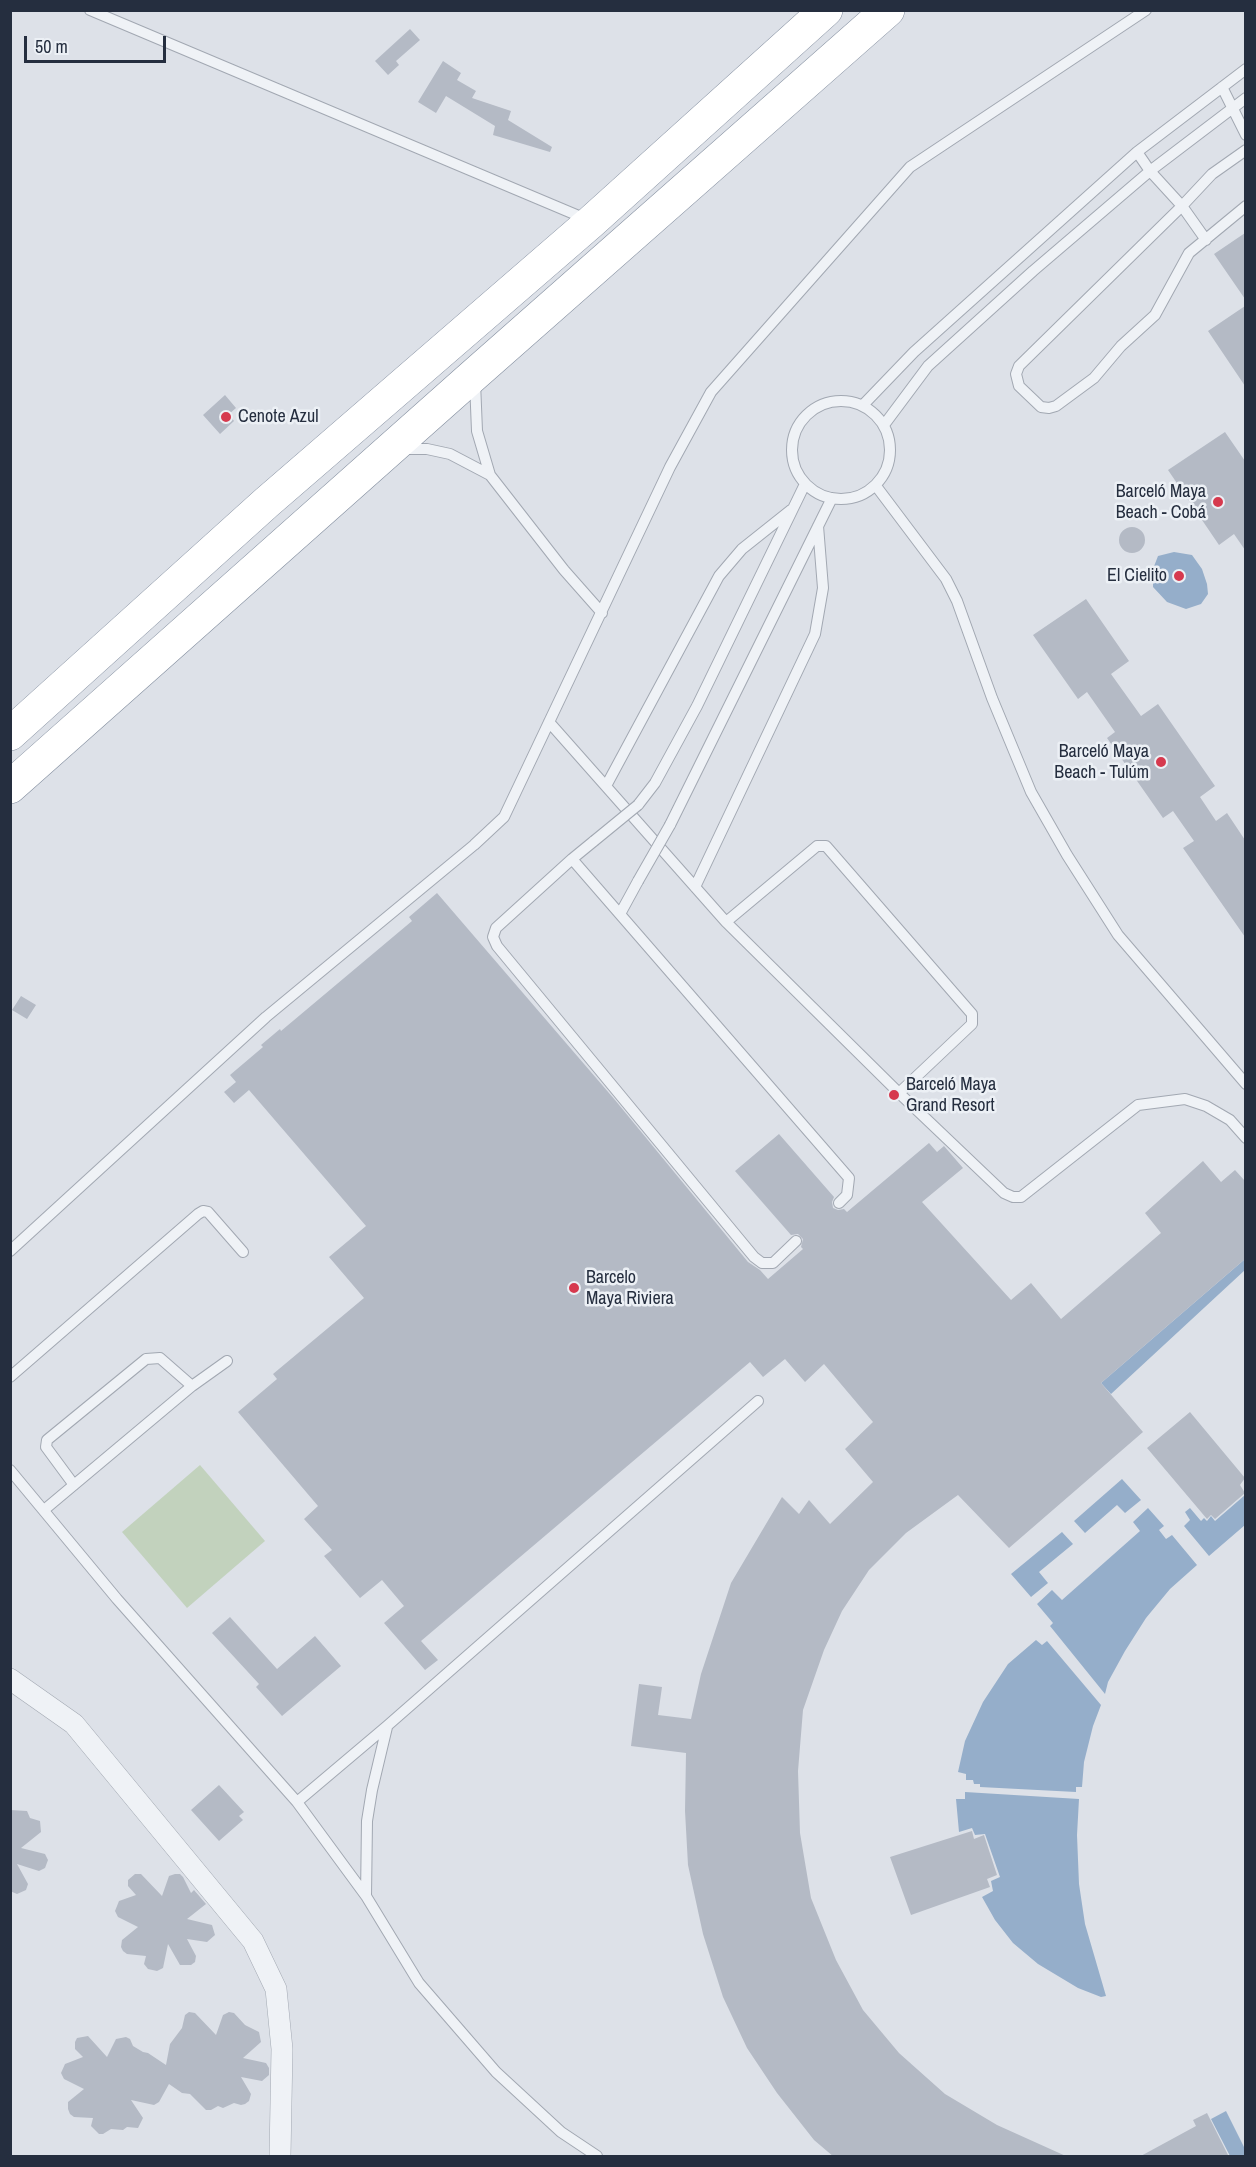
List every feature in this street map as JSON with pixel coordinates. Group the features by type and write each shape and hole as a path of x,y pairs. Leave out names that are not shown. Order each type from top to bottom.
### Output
{"highway":[{"path":"10,734 266,503 591,222 826,10"},
{"path":"10,787 888,10"}],"street":[{"path":"10,1679 74,1724 253,1941 276,1989 282,2049 280,2157"}],"lane":[{"path":"90,10 591,222"},
{"path":"10,1251 266,1017 504,817 670,467 711,392 910,167 1146,10"},
{"path":"863,405 914,352 1137,152 1245,69"},
{"path":"1222,87 1245,135"},
{"path":"884,425 928,366 1033,271 1150,171 1245,98"},
{"path":"1245,150 1212,174 1019,366 1016,374 1019,386 1041,407 1049,408 1056,406 1094,378 1121,346 1155,315 1184,258 1245,206"},
{"path":"1137,152 1150,171 1182,206 1206,240"},
{"path":"475,374 477,431 490,475 564,570 602,613"},
{"path":"839,400 863,405 873,412 884,425 890,442 891,454 888,466 876,486 866,493 855,498 832,498 820,495 805,484 796,470 792,458 792,446 799,423 816,407 839,400"},
{"path":"390,449 427,449 450,454 490,475"},
{"path":"796,1241 772,1263 762,1263 754,1257 497,945 494,937 495,928 572,859 638,805 655,783 697,706 805,484"},
{"path":"876,486 946,579 957,601 992,698 1031,792 1067,855 1118,935 1245,1084"},
{"path":"620,914 670,825 832,498"},
{"path":"606,786 718,576 742,549 793,508"},
{"path":"695,887 815,634 823,588 818,526"},
{"path":"549,722 726,922 1004,1193 1013,1197 1022,1197 1138,1105 1185,1099 1206,1106 1230,1120 1245,1138"},
{"path":"726,922 817,846 826,846 972,1014 972,1024 899,1093"},
{"path":"572,859 849,1178 847,1195 839,1203"},
{"path":"10,1377 203,1211 208,1212 243,1252"},
{"path":"74,1485 46,1447 47,1440 146,1359 160,1358 192,1386"},
{"path":"44,1510 192,1386 227,1361"},
{"path":"297,1802 758,1401"},
{"path":"10,1470 117,1599 297,1802 366,1896 419,1983 496,2072 561,2132 597,2157"},
{"path":"366,1896 367,1821 387,1726"}],"green space":[{"path":"200,1465 265,1541 187,1608 122,1532"}],"water":[{"name":"El Cielito","path":"1174,552 1192,555 1202,569 1208,594 1201,604 1186,609 1167,602 1153,587 1153,569 1158,556"},
{"path":"1245,1259 1245,1270 1111,1394 1101,1383"},
{"path":"1122,1479 1141,1500 1125,1513 1117,1505 1085,1533 1074,1521"},
{"path":"1245,1495 1245,1525 1209,1556 1184,1526 1190,1520 1185,1512 1190,1508 1201,1521 1204,1518 1207,1521 1211,1516 1215,1521"},
{"path":"1148,1508 1164,1526 1159,1530 1166,1539 1172,1535 1197,1565 1170,1589 1146,1618 1108,1682 1105,1694 1050,1626 1053,1623 1037,1604 1052,1590 1062,1600 1140,1531 1133,1522"},
{"path":"1062,1532 1073,1544 1039,1572 1048,1583 1031,1597 1011,1574"},
{"path":"1036,1640 1042,1645 1047,1641 1101,1705 1084,1762 1082,1787 1076,1787 1076,1792 980,1787 980,1784 974,1784 973,1780 966,1780 966,1774 958,1772 965,1741 983,1702 1008,1664"},
{"path":"965,1792 1079,1799 1077,1835 1079,1884 1085,1924 1106,1996 1101,1997 1078,1988 1038,1964 1013,1943 995,1920 982,1897 993,1891 991,1881 1000,1877 985,1834 975,1835 972,1828 959,1832 956,1799 965,1799"},
{"path":"1226,2111 1245,2149 1245,2156 1230,2156 1211,2119"}],"building":[{"path":"410,29 420,40 396,61 399,65 388,75 375,61"},
{"path":"443,61 461,73 457,80 476,91 472,98 511,111 508,120 552,147 550,152 493,135 495,126 446,96 436,113 418,102"},
{"path":"1245,233 1245,299 1214,254"},
{"path":"1245,306 1245,386 1208,331"},
{"path":"225,395 236,408 229,414 234,421 220,434 203,415"},
{"name":"Barceló Maya Beach - Cobá","path":"1225,432 1245,461 1245,550 1234,534 1219,545 1168,470"},
{"path":"1132,527 1142,530 1145,540 1142,550 1132,553 1122,550 1119,540 1122,530"},
{"name":"Barceló Maya Beach - Tulúm","path":"1086,599 1129,661 1111,674 1141,716 1158,704 1215,786 1200,797 1216,821 1227,813 1245,840 1245,937 1183,848 1194,841 1173,811 1163,818 1107,738 1115,732 1087,692 1078,699 1033,635"},
{"path":"437,893 615,1100 748,1262 768,1279 803,1249 801,1247 803,1239 798,1234 791,1235 735,1171 779,1134 834,1197 833,1208 844,1209 847,1212 929,1143 937,1152 944,1146 963,1168 922,1202 1011,1300 1031,1283 1061,1319 1161,1233 1145,1213 1203,1161 1221,1182 1235,1170 1245,1181 1245,1259 1101,1383 1143,1432 1009,1548 958,1495 906,1533 869,1570 842,1611 824,1650 803,1710 798,1771 800,1833 811,1898 836,1960 863,2010 899,2053 945,2094 997,2125 1068,2157 834,2157 814,2140 777,2093 747,2048 723,1997 703,1934 688,1865 685,1811 686,1753 631,1746 639,1684 662,1687 658,1715 691,1719 701,1674 731,1583 782,1497 799,1514 809,1500 830,1524 873,1482 845,1449 873,1422 824,1364 805,1382 785,1359 763,1377 750,1362 421,1641 438,1660 425,1670 384,1623 404,1606 382,1580 360,1598 324,1556 332,1550 304,1519 318,1506 238,1412 277,1379 273,1374 364,1298 329,1257 366,1226 249,1090 234,1103 224,1092 236,1082 230,1075 263,1047 261,1045 280,1029 281,1031 412,921 409,917"},
{"path":"21,996 36,1005 27,1019 12,1010"},
{"path":"1190,1412 1245,1478 1240,1485 1245,1493 1215,1519 1211,1515 1207,1519 1147,1448"},
{"path":"230,1617 277,1669 315,1636 341,1666 282,1716 256,1687 259,1684 212,1633"},
{"path":"219,1785 244,1812 239,1816 243,1820 219,1841 191,1810"},
{"path":"10,1810 27,1811 30,1818 40,1821 41,1832 21,1848 45,1854 48,1860 45,1868 39,1871 17,1864 28,1884 26,1890 17,1894 10,1891"},
{"path":"972,1831 974,1839 984,1835 997,1875 987,1879 990,1887 911,1915 890,1857"},
{"path":"135,1874 141,1874 162,1896 169,1876 180,1874 191,1893 194,1890 206,1904 187,1919 212,1925 215,1935 207,1942 187,1939 196,1956 195,1962 191,1965 180,1965 168,1944 163,1968 157,1971 148,1969 144,1964 146,1956 127,1954 123,1951 122,1940 138,1927 118,1917 115,1911 119,1901 136,1895 128,1886 128,1880"},
{"path":"189,2012 195,2013 216,2035 223,2015 229,2012 234,2013 245,2025 259,2032 261,2042 243,2058 266,2063 269,2075 262,2081 241,2077 251,2094 249,2101 241,2105 234,2103 223,2108 218,2106 206,2110 190,2094 182,2093 169,2084 159,2102 154,2105 131,2100 143,2118 138,2128 111,2129 99,2134 91,2126 93,2118 74,2117 70,2114 68,2102 84,2089 64,2079 61,2073 65,2064 83,2057 75,2049 77,2038 88,2036 107,2057 116,2039 126,2037 130,2039 133,2046 166,2065 170,2044 182,2028 185,2015"},
{"path":"1207,2113 1229,2157 1139,2157 1196,2126 1193,2120"}],"place":[{"name":"Cenote Azul","path":"226,417"},
{"name":"Barceló Maya Beach - Cobá","path":"1218,502"},
{"name":"El Cielito","path":"1179,576"},
{"name":"Barceló Maya Beach - Tulúm","path":"1161,762"},
{"name":"Barceló Maya Grand Resort","path":"894,1095"},
{"name":"Barcelo Maya Riviera","path":"574,1288"}]}
